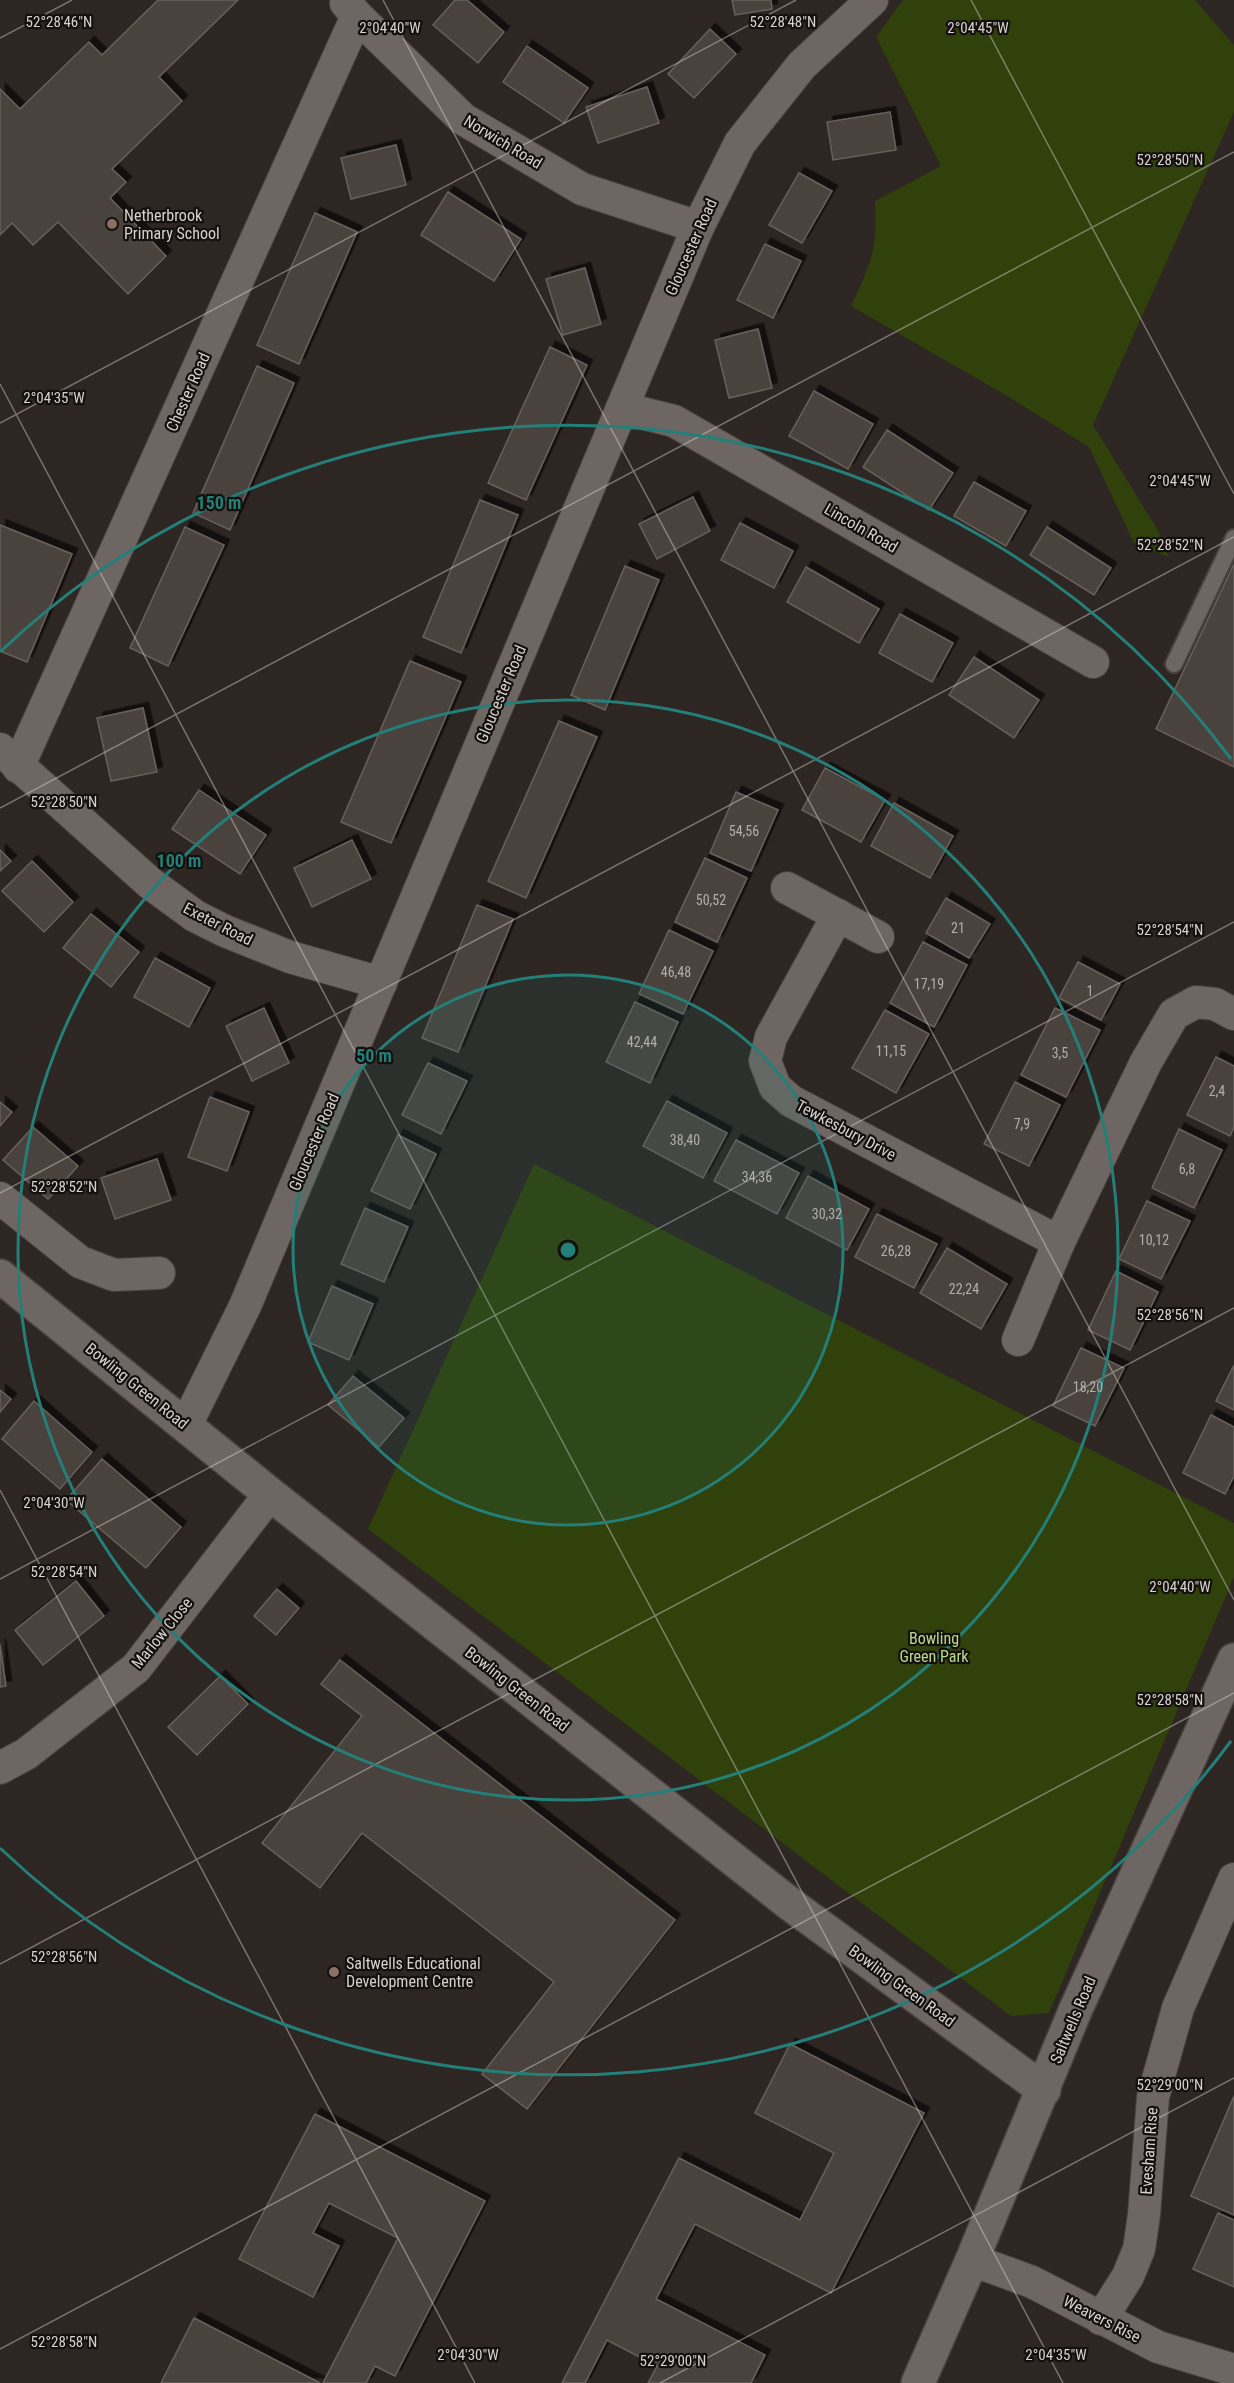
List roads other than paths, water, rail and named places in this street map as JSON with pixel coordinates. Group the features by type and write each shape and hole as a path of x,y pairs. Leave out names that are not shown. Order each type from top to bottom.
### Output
{"street":[{"name":"Gloucester Road","path":"186,1425 244,1306 698,227 740,143 802,65 872,0"},
{"name":"Norwich Road","path":"350,8 463,119 582,189 698,227"},
{"name":"Chester Road","path":"9,758 350,8"},
{"name":"Lincoln Road","path":"622,408 674,421 1093,662"},
{"name":"Exeter Road","path":"9,758 150,883 195,916 225,931 290,957 381,983"},
{"path":"787,888 878,937"},
{"name":"Tewkesbury Drive","path":"838,915 771,1037 765,1061 775,1087 791,1101 1059,1242"},
{"path":"1018,1340 1059,1242 1146,1062 1174,1014 1196,1002 1215,1004 1234,1014"},
{"path":"0,1198 80,1262 114,1275 159,1273"},
{"name":"Bowling Green Road","path":"0,1276 270,1494 790,1904 1044,2090"},
{"name":"Marlow Close","path":"0,1768 26,1754 136,1668 270,1494"},
{"name":"Saltwells Road","path":"918,2383 1076,2011 1234,1660"},
{"name":"Evesham Rise","path":"1101,2319 1128,2276 1139,2249 1144,2215 1153,2097 1178,2008 1234,1879"},
{"name":"Weavers Rise","path":"972,2260 1032,2282 1158,2347 1234,2370"}],"lane":[{"path":"1174,664 1234,538"}],"place":[{"name":"Netherbrook Primary School","path":"112,224"},
{"name":"Saltwells Educational Development Centre","path":"334,1972"}],"park label":[{"name":"Bowling Green Park","path":"934,1647"}]}
